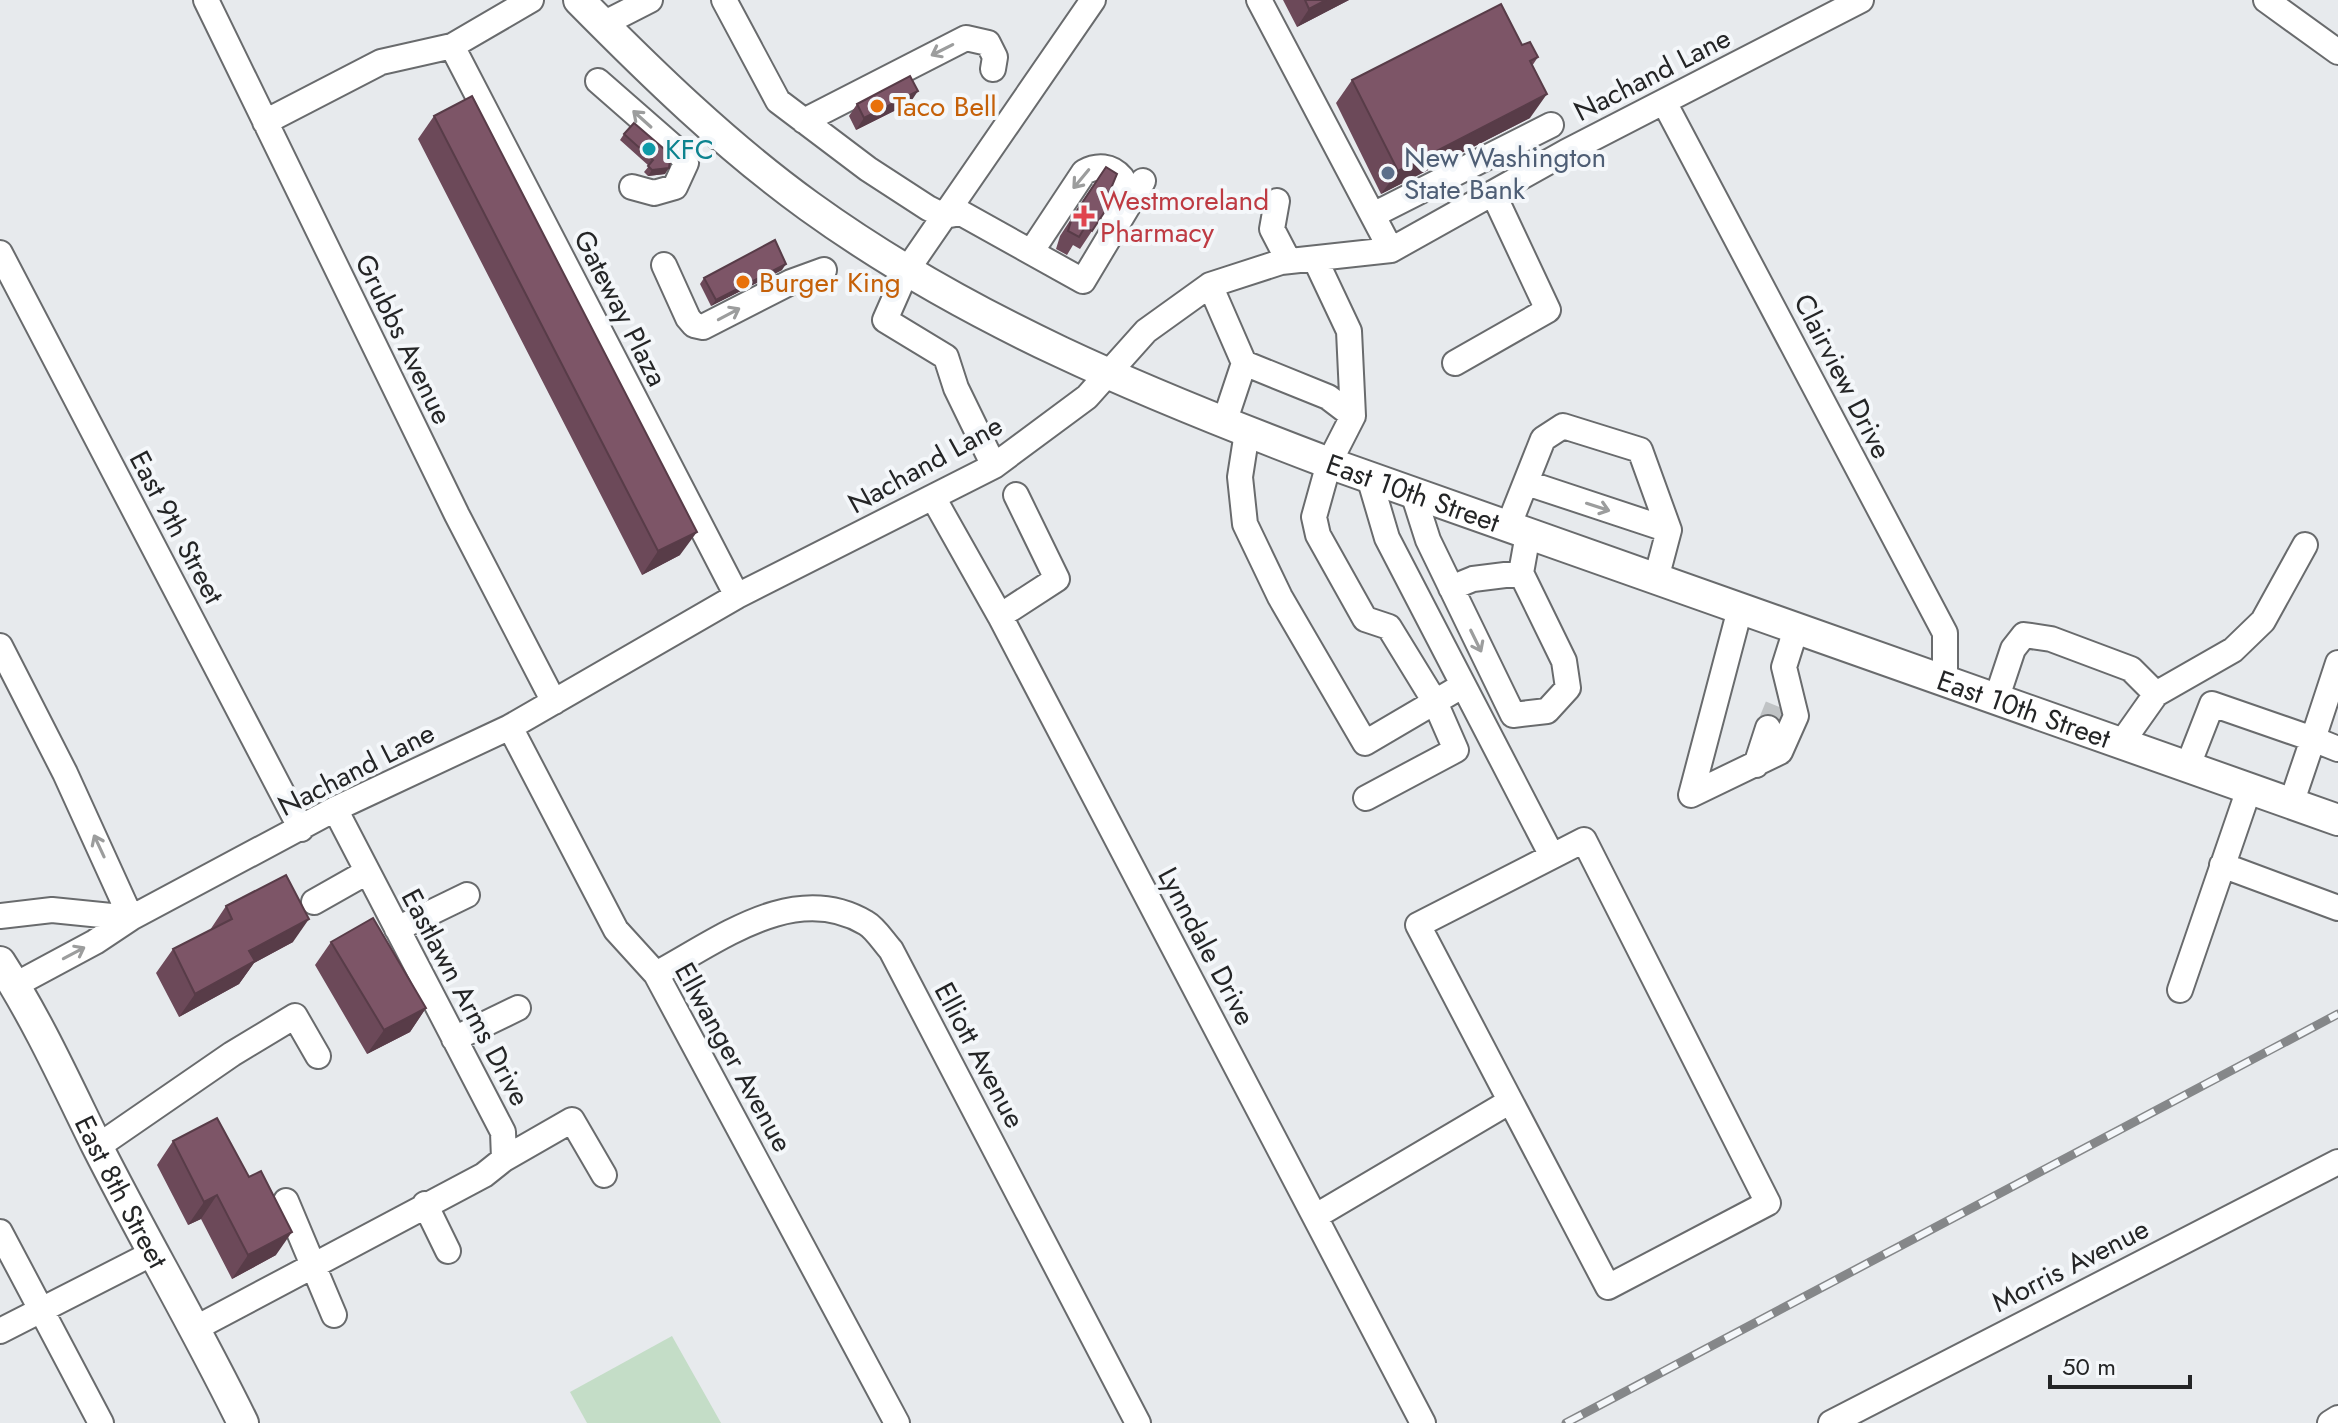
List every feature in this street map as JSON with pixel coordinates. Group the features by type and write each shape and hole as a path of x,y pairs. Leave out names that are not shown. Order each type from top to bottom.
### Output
{"main road":[{"name":"East 10th Street","path":"579,0 684,102 808,205 907,270 1049,349 1236,428 1329,463 2338,820"},
{"name":"East 8th Street","path":"7,973 40,1026 97,1147 196,1328 243,1423"}],"street":[{"name":"Grubbs Avenue","path":"206,0 457,515 554,702"},
{"path":"265,122 381,62 452,46 531,0"},
{"path":"603,24 650,0"},
{"path":"724,0 778,101 868,169 944,216 961,213 1083,281 1143,181"},
{"path":"994,466 956,388 946,357 885,320 907,270 1093,0"},
{"path":"1259,0 1391,250"},
{"name":"Nachand Lane","path":"7,973 95,942 131,918 335,809 510,727 737,596 994,466 1087,397 1146,331 1210,285 1281,262 1391,250 1664,102 1861,0"},
{"path":"2266,0 2338,52"},
{"path":"804,121 966,38 988,43 995,57 993,69"},
{"name":"Gateway Plaza","path":"452,46 737,596"},
{"path":"598,81 678,151 686,163 675,187 654,193 632,187"},
{"name":"Clairview Drive","path":"1664,102 1945,633 1945,682"},
{"path":"1373,215 1551,125"},
{"path":"1031,252 1084,172 1093,167 1110,168 1122,178 1123,190 1073,276"},
{"path":"1455,363 1548,310 1493,193"},
{"path":"1277,201 1272,229 1285,254 1281,262"},
{"name":"East 9th Street","path":"0,253 301,829"},
{"path":"1315,259 1349,331 1353,416 1329,463 1314,517 1318,535 1365,619 1389,627 1435,702 1456,750 1366,798"},
{"path":"664,265 688,318 694,325 703,327 791,282 824,270"},
{"path":"1210,285 1244,363 1236,428 1245,524 1280,597 1365,743 1462,686"},
{"path":"1244,363 1328,397 1353,416"},
{"path":"1413,493 1428,540 1513,715 1547,711 1568,688 1564,661 1521,573 1518,530 1527,483 1543,439 1563,426 1640,450 1669,530 1656,579"},
{"path":"1369,477 1387,538 1552,856"},
{"path":"1527,483 1669,530"},
{"path":"1000,616 1057,579 1016,495"},
{"name":"Lynndale Drive","path":"934,499 1000,616 1423,1423"},
{"path":"2120,745 2156,694 2233,650 2263,621 2305,545"},
{"path":"1451,588 1473,579 1521,573"},
{"path":"1740,609 1691,795 1780,752 1796,716 1784,667 1796,629"},
{"path":"1996,700 2013,649 2024,635 2051,639 2131,669 2156,694"},
{"path":"0,646 65,773 131,918"},
{"path":"2291,804 2338,663"},
{"path":"1756,765 1787,681"},
{"path":"2187,768 2212,704 2338,749"},
{"name":"Ellwanger Avenue","path":"510,727 616,930 656,974 897,1423"},
{"path":"2180,990 2249,789"},
{"name":"Eastlawn Arms Drive","path":"335,809 503,1132 504,1159"},
{"path":"1584,840 1768,1203 1608,1287 1418,925 1552,856 1584,840"},
{"path":"2222,865 2338,908"},
{"path":"314,902 367,872"},
{"path":"397,929 467,895"},
{"name":"Elliott Avenue","path":"656,974 759,919 785,909 825,908 867,923 891,950 1138,1423"},
{"path":"0,916 52,910 131,918"},
{"path":"454,1039 518,1008"},
{"path":"97,1147 232,1054 295,1016 318,1056"},
{"path":"1316,1216 1509,1102"},
{"path":"196,1328 484,1175 504,1159 572,1120 604,1175"},
{"name":"Morris Avenue","path":"1831,1423 2338,1162"},
{"path":"286,1201 334,1315"},
{"path":"425,1204 448,1251"},
{"path":"0,1232 101,1423"},
{"path":"0,1331 155,1252"},
{"path":"2330,1423 2338,1418"}],"green space":[{"path":"672,1336 721,1423 587,1423 570,1392"}],"building":[{"path":"1305,0 1326,0 1309,9"},
{"path":"1501,4 1522,45 1530,42 1538,57 1530,61 1547,94 1398,171 1352,80"},
{"path":"910,76 918,91 864,118 857,104"},
{"path":"472,96 697,532 658,551 434,116"},
{"path":"634,123 671,155 669,168 652,170 648,166 653,160 624,134"},
{"path":"1106,167 1117,174 1109,193 1111,202 1092,231 1085,227 1079,237 1068,231 1072,218"},
{"path":"775,240 786,264 716,300 704,278"},
{"path":"286,875 309,919 249,951 255,961 195,994 173,949 232,919 226,906"},
{"path":"373,918 426,1008 384,1030 331,942"},
{"path":"217,1118 249,1177 261,1171 292,1232 248,1255 217,1195 204,1202 173,1141"}],"tunnel":[{"path":"1768,728 1777,706"}],"railway":[{"path":"1566,1423 2338,1014"}],"place":[{"name":"Taco Bell","path":"877,106"},
{"name":"KFC","path":"649,149"},
{"name":"New Washington State Bank","path":"1388,173"},
{"name":"Westmoreland Pharmacy","path":"1084,216"},
{"name":"Burger King","path":"743,282"}]}
